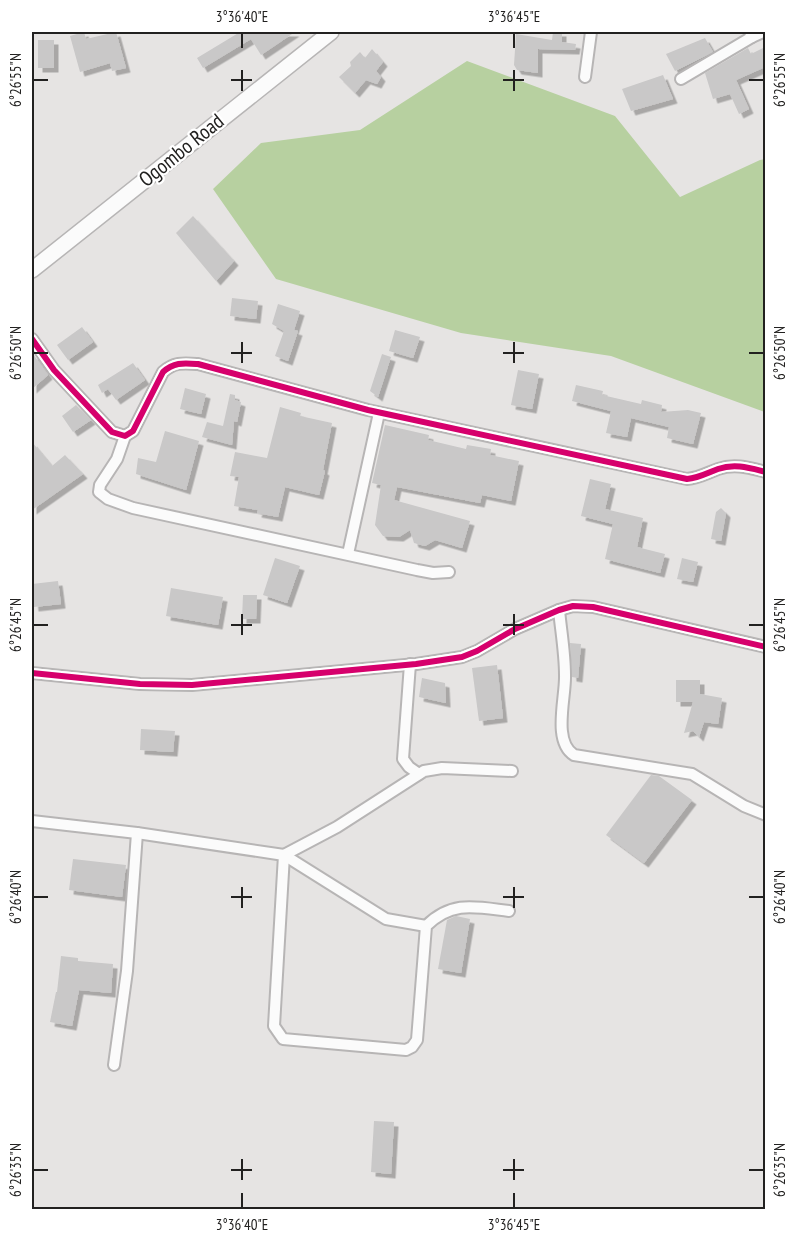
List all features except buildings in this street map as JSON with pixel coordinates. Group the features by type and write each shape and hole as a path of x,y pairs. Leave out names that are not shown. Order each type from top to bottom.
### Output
{"main road":[{"name":"Ogombo Road","path":"32,270 331,32"}],"street":[{"path":"585,77 591,32"},
{"path":"681,78 750,34 763,32"},
{"path":"32,339 54,370 112,432 125,436"},
{"path":"449,572 433,573 134,508 108,499 99,492 100,485 117,459 125,436 133,431 163,372 177,363 198,364 379,413 687,479 700,478 721,468 732,466 765,472"},
{"path":"348,555 379,413"},
{"path":"32,673 140,684 183,685 410,664 462,657 515,629 573,606 593,607 765,647"},
{"path":"559,610 565,677 561,706 567,751 574,755 692,774 744,806 765,814"},
{"path":"410,664 403,759 419,774"},
{"path":"284,855 337,827 424,771 442,768 512,771"},
{"path":"32,821 137,833 284,855 386,919 426,926"},
{"path":"114,1065 127,971 137,833"},
{"path":"284,855 274,1026 283,1040 406,1050 412,1047 417,1040 426,926 443,912 453,908 509,911"}],"green space":[{"path":"467,61 615,116 680,197 765,159 765,412 611,356 461,333 276,279 213,189 261,143 360,130"}],"cycle path":[{"path":"32,339 54,370 112,432 125,436 133,431 163,372 183,363 198,364 368,410 687,479 730,466 766,472"},
{"path":"32,673 140,684 192,685 416,664 462,657 515,629 573,606 593,607 766,647"}]}
